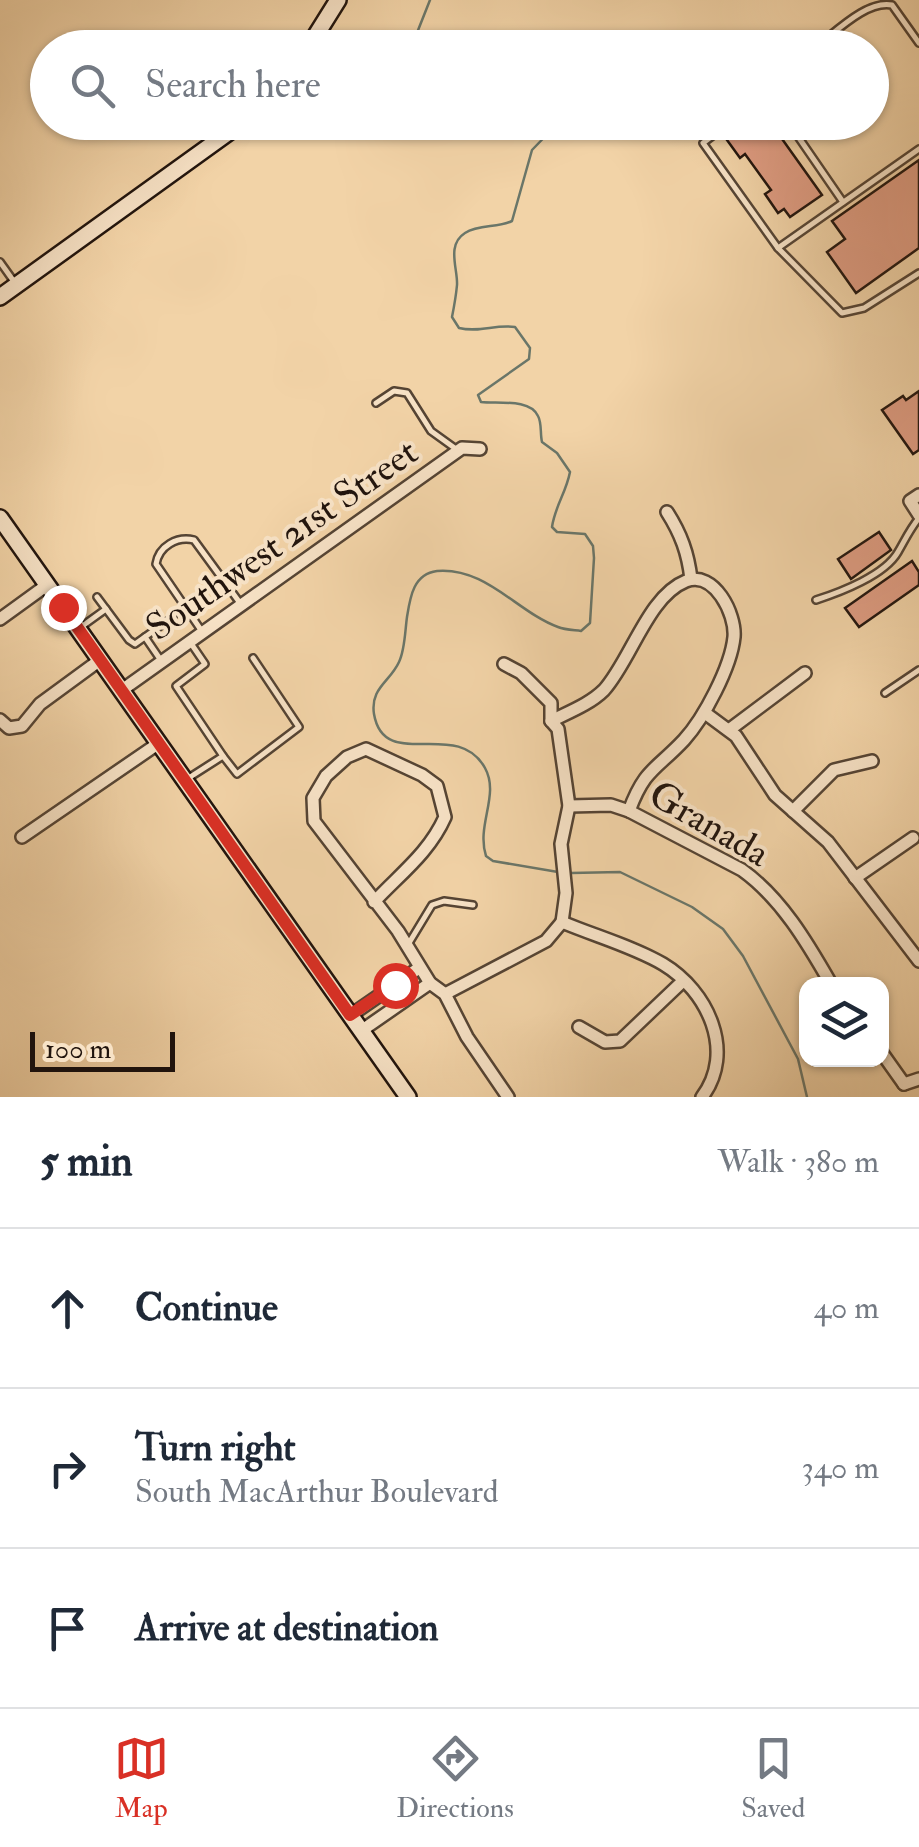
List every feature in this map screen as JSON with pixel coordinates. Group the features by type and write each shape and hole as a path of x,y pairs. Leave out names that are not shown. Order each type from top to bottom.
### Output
{"main road":[{"path":"319,30 338,0"},
{"path":"0,297 218,140"},
{"path":"0,518 7,542 48,585 408,1097"}],"street":[{"name":"Southwest 21st Street","path":"122,690 462,448 480,449"},
{"path":"914,498 919,516"},
{"path":"667,512 689,556 691,579"},
{"path":"551,721 603,690 668,594 691,579 700,580 720,595 730,612 734,631 729,656 705,713 685,739 645,775 629,811"},
{"path":"0,619 48,585"},
{"path":"4,724 22,726 40,704 100,660"},
{"path":"445,994 546,941 562,922 566,908 561,844 569,806 558,728 551,721 551,703 521,672 504,664"},
{"path":"729,730 805,673"},
{"path":"705,713 729,730 766,785 828,842 916,952"},
{"path":"22,836 158,743"},
{"path":"374,902 424,854 445,818 436,786 422,775 366,749 347,757 326,776 313,798 314,820 430,983 445,994 467,1037 508,1097"},
{"path":"793,811 834,770 872,761"},
{"name":"Granada","path":"569,806 611,805 721,856 757,881 788,916 826,977"},
{"path":"855,878 913,838"},
{"path":"562,922 660,963 683,982 708,1012 717,1035 716,1071 702,1097"},
{"path":"350,1015 420,968"},
{"path":"578,1027 605,1042 620,1041 683,982"},
{"path":"361,1030 430,983"},
{"path":"889,1063 904,1084"},
{"path":"896,1097 904,1084 919,1079"}],"lane":[{"path":"839,30 882,3 892,5 919,42"},
{"path":"706,140 703,142 778,248 842,313 864,308 919,273"},
{"path":"800,140 843,202"},
{"path":"778,248 919,149"},
{"path":"0,262 16,285"},
{"path":"376,402 394,392 406,393 432,431 458,452"},
{"path":"816,600 849,590 897,556 919,516"},
{"path":"203,632 156,564 169,544 180,539 194,540 242,605"},
{"path":"97,597 135,644 173,617"},
{"path":"78,629 106,609"},
{"path":"145,637 162,662"},
{"path":"190,642 205,664 176,686 236,774 300,727 253,658"},
{"path":"885,694 919,670"},
{"path":"185,780 223,756"},
{"path":"407,946 438,901 473,905"}],"building":[{"path":"727,140 783,140 822,195 790,217 784,209 778,213 765,194 771,190 745,154 740,158"},
{"path":"919,160 919,248 856,293 827,252 845,239 832,221"},
{"path":"919,391 919,450 913,454 882,410"},
{"path":"879,532 891,550 851,579 838,559"},
{"path":"912,561 919,572 919,585 859,627 845,608"}],"waterway":[{"path":"418,30 430,0"},
{"path":"542,140 532,150 512,221 470,230 459,238 454,258 457,285 452,317 459,328 515,327 530,348 529,359 478,395 481,402 521,404 534,410 542,442 557,453 570,472 552,527 557,532 585,534 593,546 590,623 581,631 561,628 471,576 429,573 414,588 401,657 378,691 374,714 380,731 392,740 457,746 473,753 489,778 486,856 493,861 558,872"},
{"path":"571,873 620,872 692,907 723,929 743,956 798,1059 807,1097"}],"route":[{"path":"63,607 350,1015 395,985"}]}
